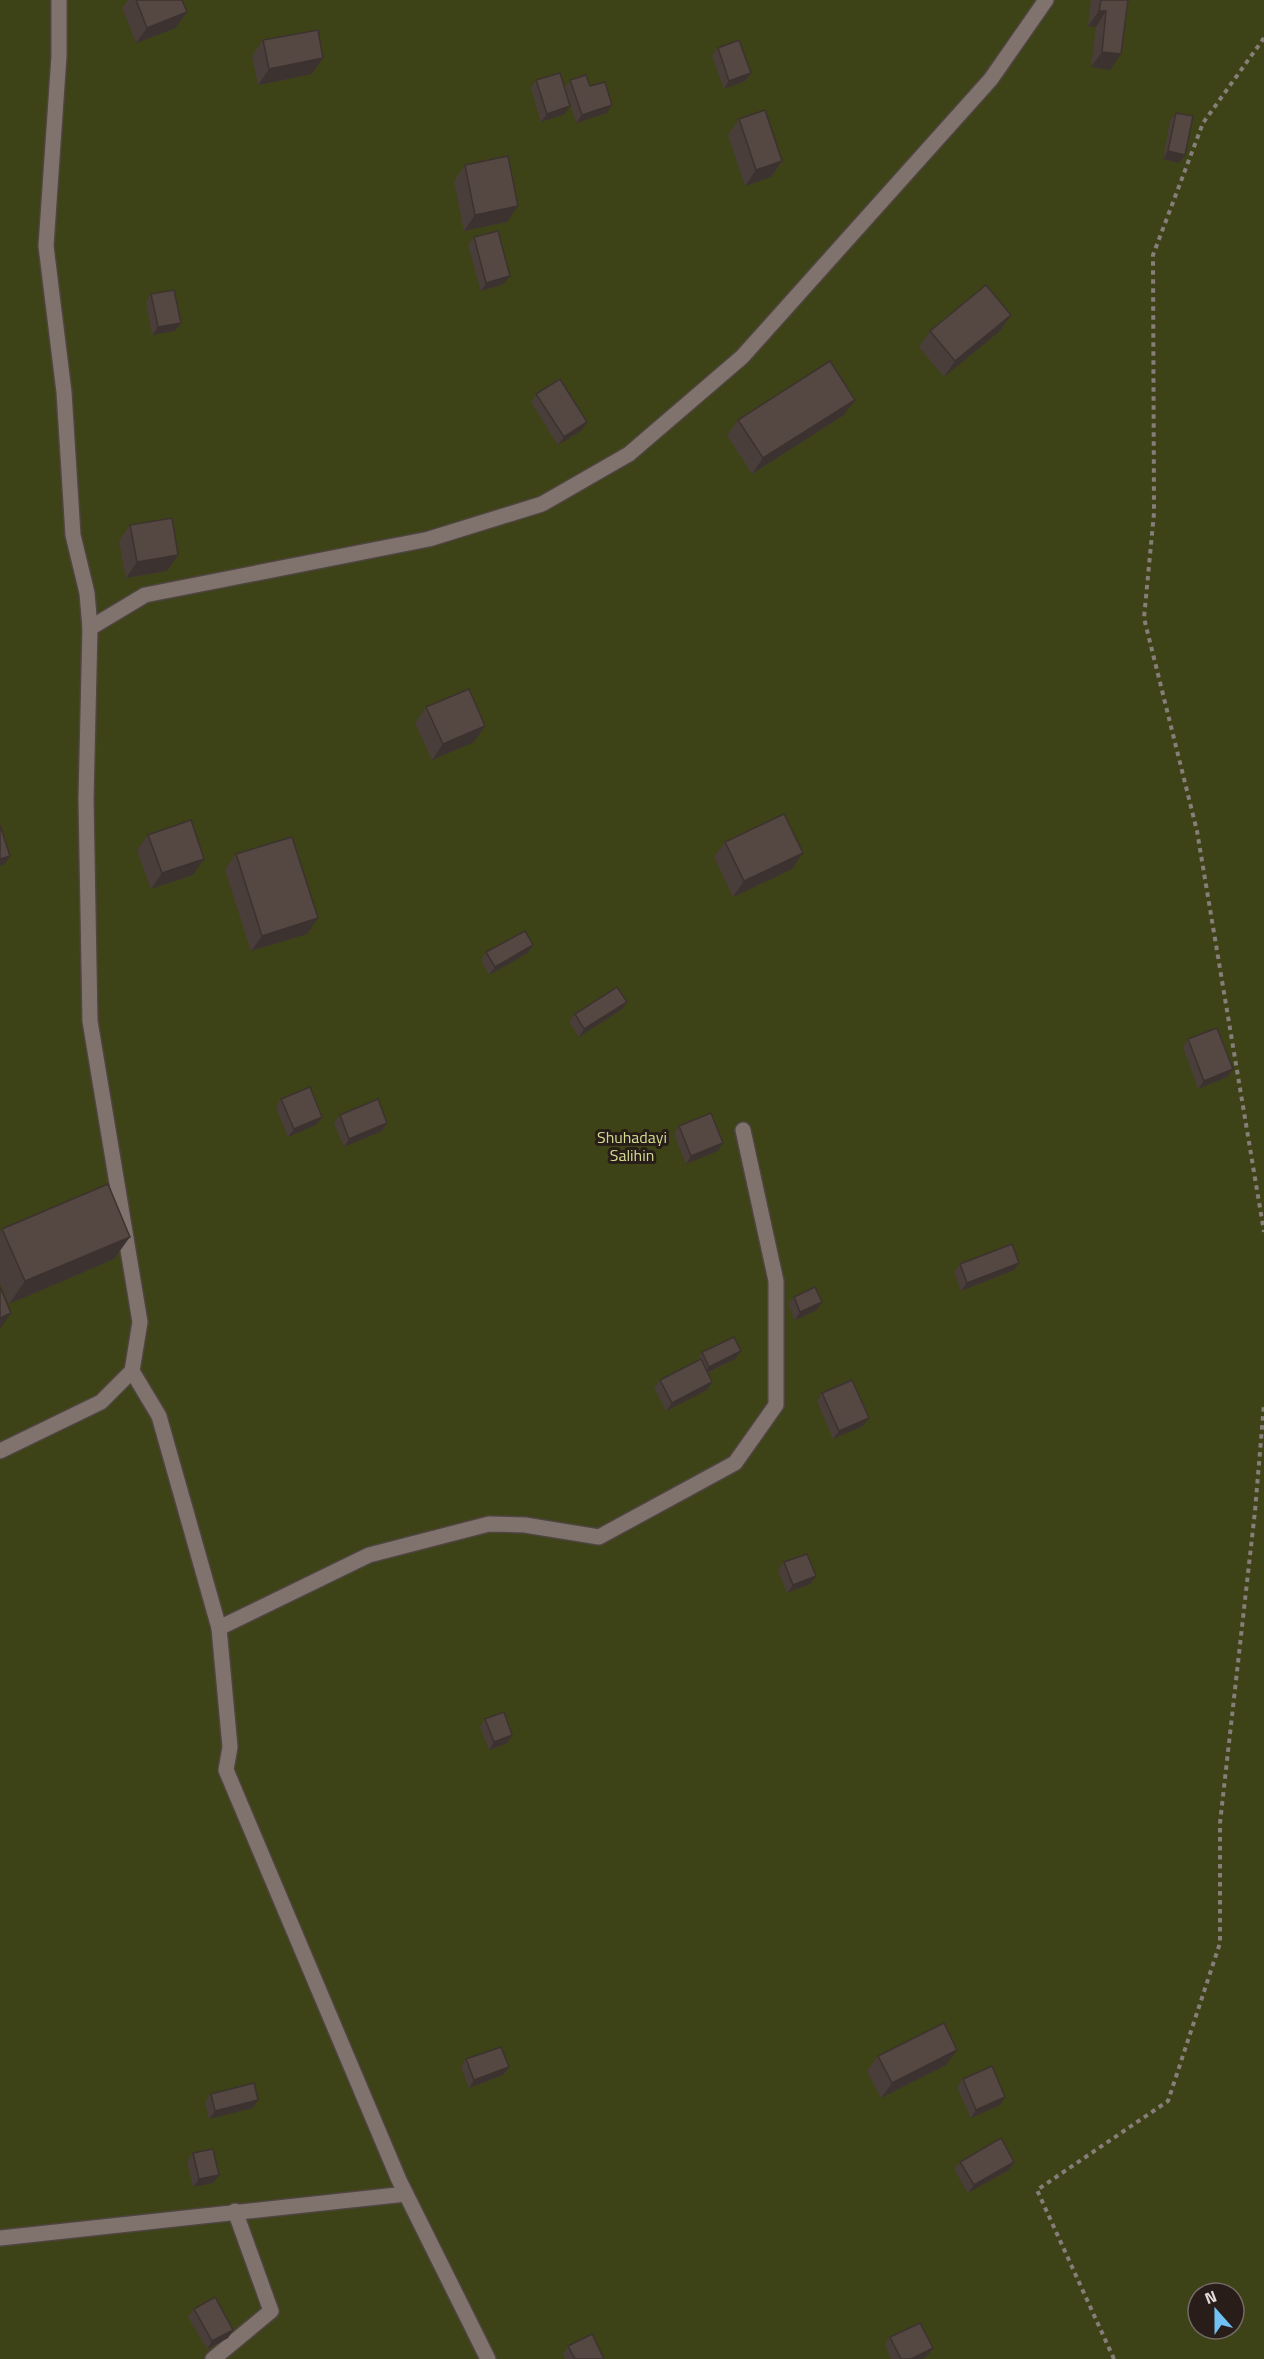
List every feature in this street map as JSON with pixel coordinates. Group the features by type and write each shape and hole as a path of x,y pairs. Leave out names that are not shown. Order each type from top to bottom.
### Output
{"street":[{"path":"0,1451 101,1402 132,1371 140,1322 90,1021 86,799 90,628 87,593 73,535 64,392 46,246 59,56 59,0"},
{"path":"90,628 145,595 429,539 542,504 629,454 742,357 991,79 1046,0"},
{"path":"219,1628 369,1555 489,1524 525,1525 599,1537 735,1463 776,1405 776,1281 742,1130"},
{"path":"132,1371 159,1416 219,1628 230,1747 226,1770 406,2194 488,2359"},
{"path":"0,2238 406,2194"},
{"path":"213,2359 271,2311 235,2211"}],"path":[{"path":"1264,38 1203,123 1153,255 1154,513 1144,618 1197,831 1264,1232"},
{"path":"1114,2359 1037,2190 1168,2101 1220,1943 1220,1823 1255,1511 1264,1404"}],"green space":[{"name":"Shuhadayi Salihin","path":"0,0 1264,0 1264,2359 0,2359"}],"building":[{"path":"136,0 182,0 187,12 147,28"},
{"path":"1101,0 1128,0 1121,54 1102,52 1106,11 1099,11"},
{"path":"318,30 323,58 269,69 263,40"},
{"path":"739,40 751,73 729,81 718,48"},
{"path":"560,73 570,106 547,114 536,80"},
{"path":"586,75 590,86 605,82 612,105 582,115 570,80"},
{"path":"765,110 782,161 756,170 739,119"},
{"path":"1176,113 1193,116 1185,155 1168,151"},
{"path":"508,156 518,206 475,215 465,165"},
{"path":"498,231 510,276 486,283 474,237"},
{"path":"986,285 1011,315 955,361 930,331"},
{"path":"174,290 181,323 158,327 151,294"},
{"path":"830,361 855,400 763,458 738,420"},
{"path":"560,379 587,422 564,437 536,394"},
{"path":"172,518 178,555 137,562 130,525"},
{"path":"469,689 485,726 443,744 426,707"},
{"path":"784,814 803,853 744,881 725,842"},
{"path":"191,820 204,859 162,873 148,835"},
{"path":"0,825 10,856 0,859"},
{"path":"292,837 318,918 262,936 236,854"},
{"path":"525,931 533,945 495,967 486,952"},
{"path":"617,987 627,1002 584,1029 575,1014"},
{"path":"1217,1028 1233,1069 1204,1081 1188,1039"},
{"path":"310,1087 322,1117 294,1129 281,1099"},
{"path":"378,1099 387,1123 349,1139 340,1115"},
{"path":"711,1113 723,1143 691,1156 679,1126"},
{"path":"108,1184 130,1237 25,1281 2,1229"},
{"path":"1012,1244 1019,1263 967,1283 960,1264"},
{"path":"0,1287 11,1313 0,1318"},
{"path":"815,1287 822,1302 800,1312 794,1297"},
{"path":"734,1337 741,1351 709,1367 702,1352"},
{"path":"701,1359 712,1382 672,1403 660,1380"},
{"path":"852,1380 869,1418 839,1431 822,1393"},
{"path":"807,1554 816,1576 793,1585 784,1562"},
{"path":"504,1712 512,1735 494,1742 485,1719"},
{"path":"944,2023 957,2050 892,2083 878,2056"},
{"path":"501,2047 509,2067 474,2080 466,2059"},
{"path":"992,2066 1005,2097 976,2110 963,2079"},
{"path":"254,2083 258,2100 215,2111 211,2094"},
{"path":"1001,2138 1014,2162 974,2185 960,2162"},
{"path":"213,2149 219,2175 199,2179 193,2153"},
{"path":"215,2297 233,2330 212,2341 194,2309"},
{"path":"920,2323 933,2348 911,2359 901,2359 890,2337"},
{"path":"592,2334 604,2359 575,2359 568,2346"}]}
